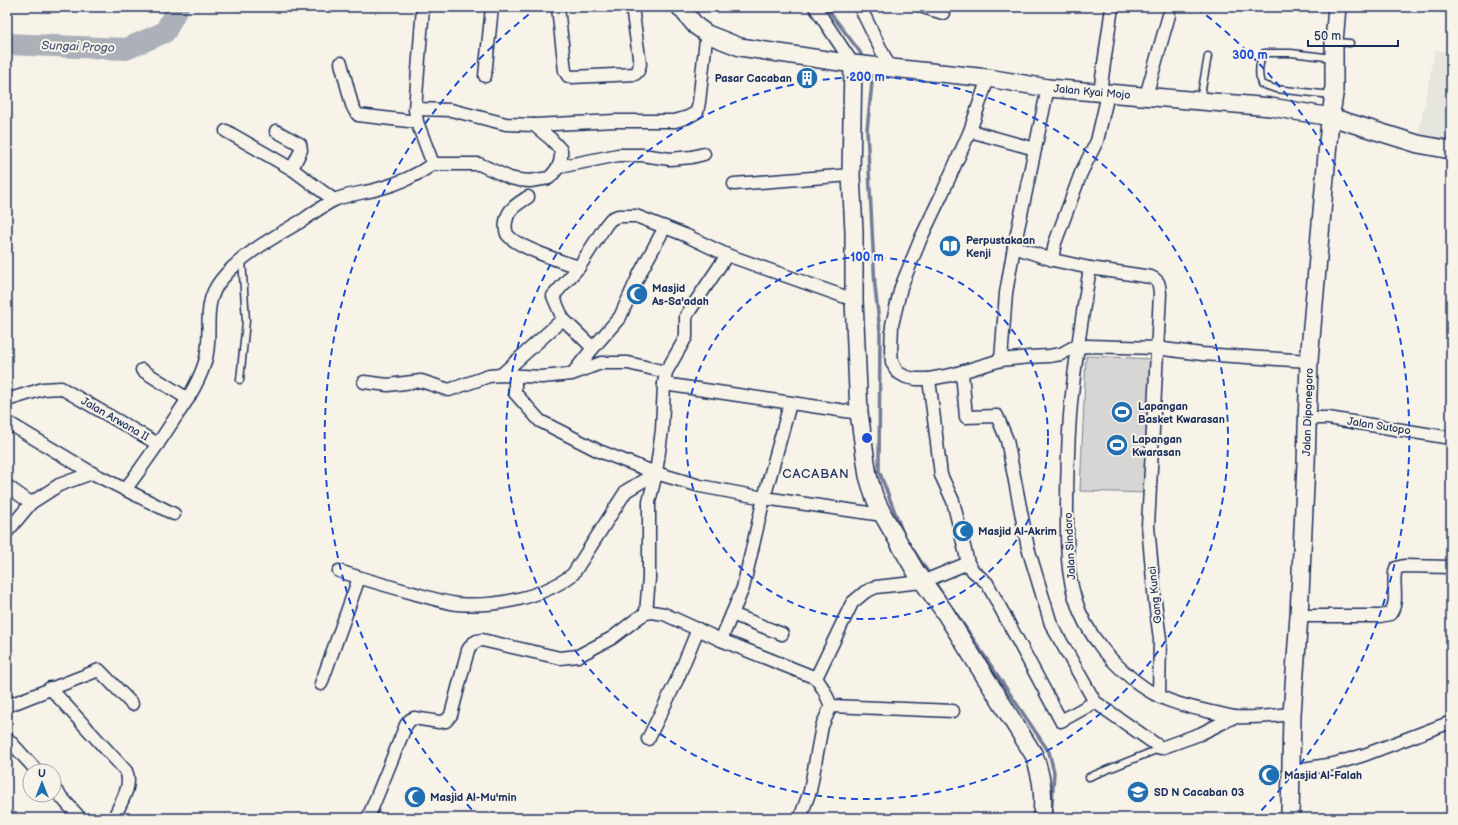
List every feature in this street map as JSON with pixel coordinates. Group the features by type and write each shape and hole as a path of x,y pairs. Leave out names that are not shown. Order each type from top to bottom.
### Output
{"street":[{"path":"423,7 415,108 417,122 433,164"},
{"path":"485,76 492,7"},
{"path":"558,7 565,71 568,76 572,77 635,74 637,72 640,64 632,7"},
{"name":"Jalan Kyai Mojo","path":"680,7 696,26 707,34 740,47 855,64 988,78 1048,88 1228,102 1271,107 1331,116 1418,144 1451,150"},
{"path":"815,7 855,64 851,175 854,231 854,300 859,413 866,466 874,496 883,515 928,579 944,611 1034,755 1043,788 1042,818"},
{"path":"860,7 886,67"},
{"path":"923,7 943,13"},
{"path":"1053,260 1055,243 1081,172 1097,141 1104,93 1112,7"},
{"name":"Jalan Diponegoro","path":"1290,818 1292,714 1299,616 1309,361 1331,116 1340,48 1337,7"},
{"path":"1146,96 1169,15"},
{"path":"415,108 451,110 506,124 534,125 616,121 675,121 688,117 697,112 700,102 706,39"},
{"path":"341,63 352,105 358,115 417,122"},
{"path":"988,78 970,131 918,245 901,287 892,325 892,362 897,372 906,377 929,379 962,372 1000,360 1061,354 1078,346 1156,348 1202,354 1309,361"},
{"path":"1000,360 1006,293 1014,247 1046,97"},
{"path":"125,490 188,399 205,363 207,354 209,305 211,295 220,280 242,259 334,200 395,184 415,175 433,164 479,164 510,178 519,180 530,181 549,178 559,167 561,150 552,139 534,125"},
{"path":"226,131 292,169 334,200"},
{"path":"276,131 300,144 301,150 292,169"},
{"path":"970,131 1035,149"},
{"path":"559,167 618,155 642,155 670,159 692,157 704,154"},
{"path":"734,184 851,175"},
{"path":"528,197 511,210 507,218 507,234 514,240 549,257 579,267"},
{"path":"593,348 563,319 553,296 579,267 606,225 611,219 618,216 636,216 665,227 727,256 854,300"},
{"path":"572,374 620,317 640,273 665,227"},
{"path":"1014,247 1053,260 1090,268"},
{"path":"646,613 649,578 649,502 656,473 662,430 665,378 686,337 686,316 727,256"},
{"name":"Jalan Sindoro","path":"1090,268 1078,346 1070,415 1067,497 1070,578 1075,598 1084,622 1094,638 1114,662 1146,689 1158,696 1181,705 1234,717 1292,714"},
{"name":"Gang Kunci","path":"1090,268 1151,277 1157,279 1159,287 1160,294 1156,348 1154,421 1148,526 1160,639 1158,696"},
{"path":"501,375 563,319"},
{"path":"364,382 388,385 421,381 449,390 489,376 515,375 542,377 572,374 601,363 628,363 665,378 790,404 859,413"},
{"path":"142,370 188,399"},
{"path":"962,372 966,417 997,416 1007,440 1028,548 1051,624 1095,702 1161,748 1200,734 1234,717"},
{"path":"515,375 515,393 540,421 598,451 656,473 700,486 764,498 883,515"},
{"path":"929,379 942,475 953,500 968,564 973,571 987,583 1061,721 1095,702"},
{"name":"Jalan Arwana II","path":"7,400 52,388 61,388 158,444"},
{"path":"721,640 743,588 764,498 790,404"},
{"name":"Jalan Sutopo","path":"1307,418 1328,418 1451,438"},
{"path":"7,422 92,473 174,514"},
{"path":"7,532 31,503 59,485 92,473"},
{"path":"339,571 436,600 456,604 497,602 546,591 573,574 626,491 656,473"},
{"path":"7,486 31,503"},
{"path":"816,678 852,603 865,592 876,587 928,579 968,564"},
{"path":"1299,616 1380,616 1390,614 1394,609 1395,602 1394,574 1396,568 1404,566 1451,567"},
{"path":"321,684 359,578"},
{"path":"368,818 406,725 414,718 439,722 446,721 450,715 468,650 472,644 482,640 560,658 578,656 612,638 646,613 657,612 721,640 816,678 824,690 830,706 822,726 810,791 800,818"},
{"path":"732,614 782,634"},
{"path":"648,739 677,680 698,629"},
{"path":"7,706 99,670 132,704"},
{"path":"50,688 126,771 129,778 128,785 114,818"},
{"path":"830,706 953,711"},
{"path":"1290,771 1334,764 1431,731 1451,722"},
{"path":"7,738 30,763"},
{"path":"62,798 80,818"}],"lane":[{"path":"1334,95 1276,89 1261,84 1258,74 1260,60 1264,53 1291,53 1340,48"},
{"path":"1200,101 1208,56"},
{"path":"240,380 246,321 242,259"},
{"path":"1089,777 1161,748"}],"shaded area":[{"path":"1435,50 1451,52 1451,149 1417,142"},
{"name":"Lapangan Kwarasan","path":"1086,356 1155,359 1149,493 1080,491"}],"waterway":[{"name":"Sungai Progo","path":"7,44 126,49 165,32 178,7"},
{"path":"826,7 860,52 863,59"},
{"path":"867,71 872,83 867,130 875,287 880,331 879,471 904,536"},
{"path":"912,548 949,604"},
{"path":"953,609 1049,752 1054,772 1051,818"}],"place":[{"name":"Pasar Cacaban","path":"807,78"},
{"name":"Perpustakaan Kenji","path":"950,246"},
{"name":"Masjid As-Sa'adah","path":"637,294"},
{"name":"Lapangan Basket Kwarasan","path":"1122,412"},
{"name":"Lapangan Kwarasan","path":"1117,445"},
{"name":"Masjid Al-Akrim","path":"963,531"},
{"name":"Masjid Al-Falah","path":"1269,775"},
{"name":"SD N Cacaban 03","path":"1138,792"},
{"name":"Masjid Al-Mu'min","path":"415,797"}],"district":[{"name":"CACABAN","path":"816,474"}]}
